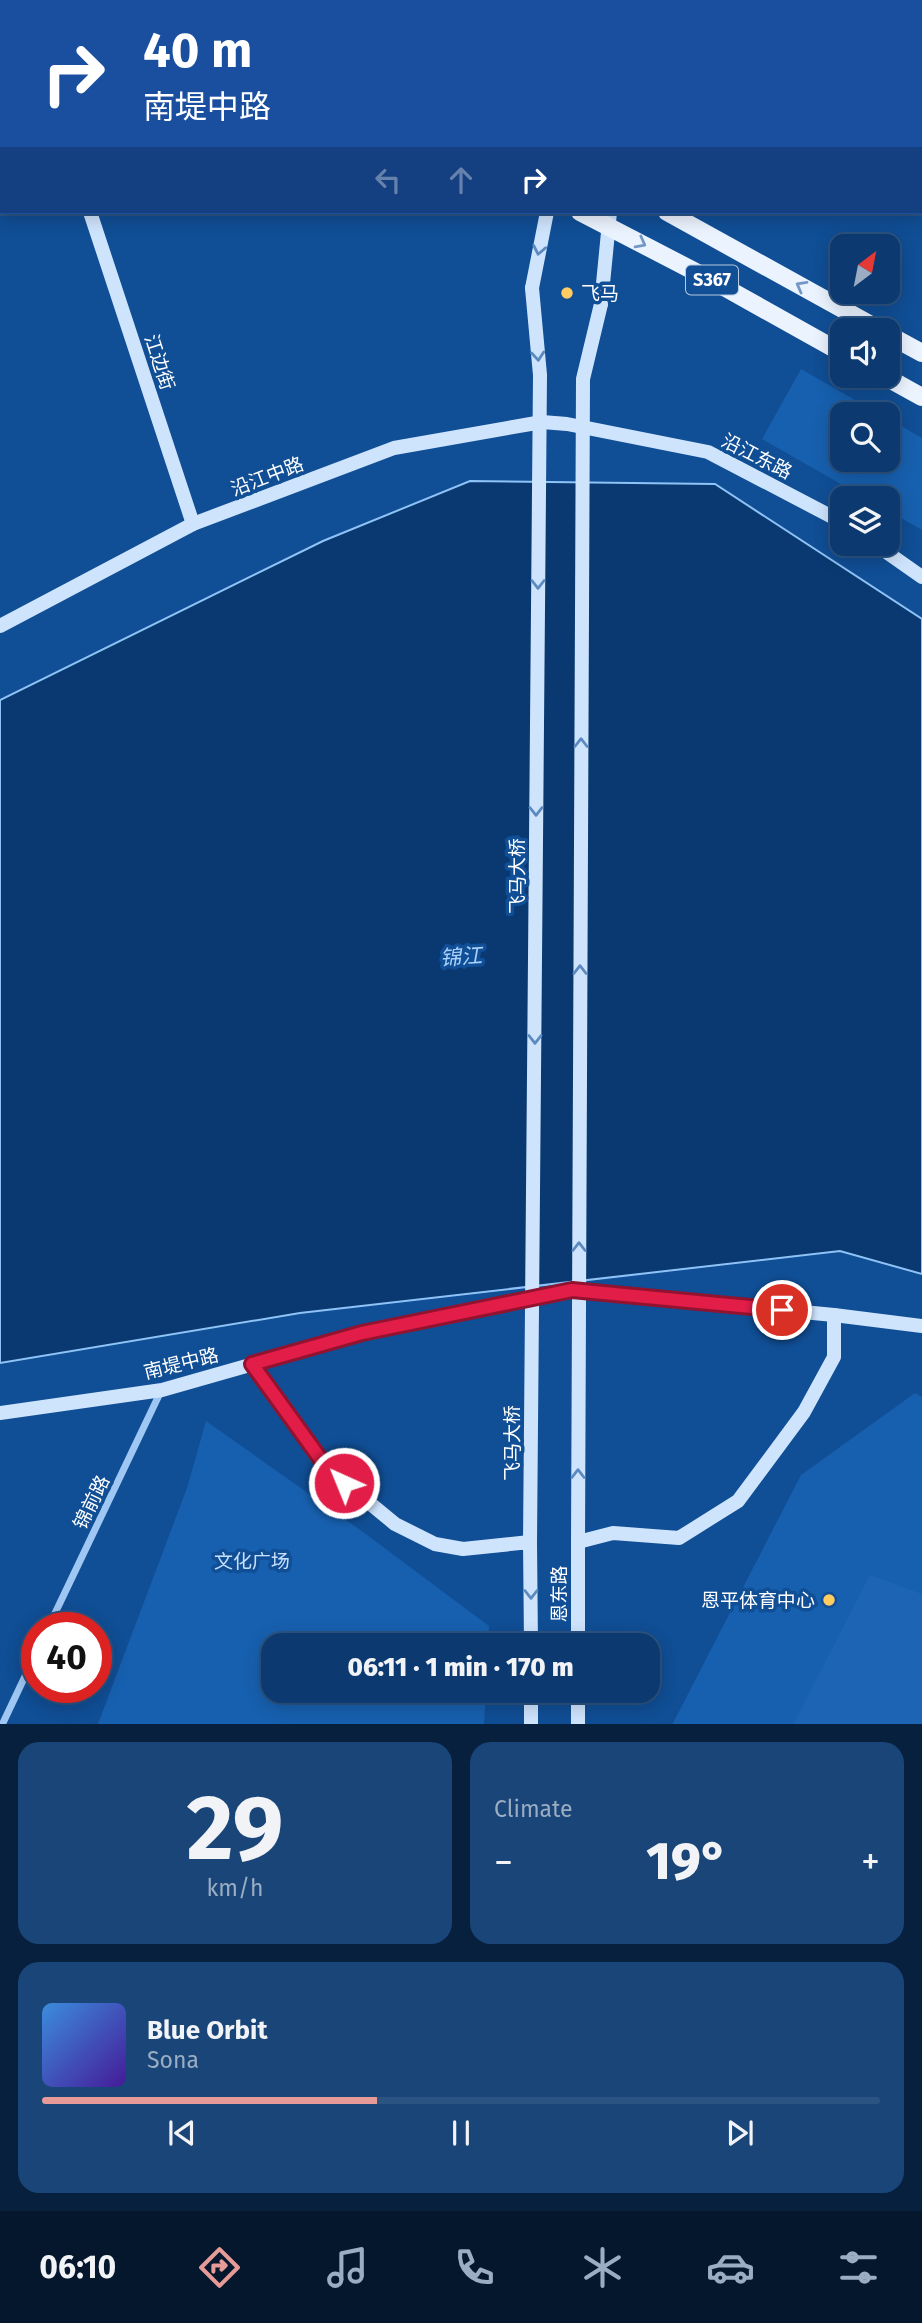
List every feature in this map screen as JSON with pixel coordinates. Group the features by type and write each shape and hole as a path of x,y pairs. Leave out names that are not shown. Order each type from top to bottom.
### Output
{"main road":[{"name":"江边街","path":"91,214 193,524"},
{"name":"飞马大桥","path":"531,1633 540,375 532,288 547,214"},
{"name":"S367","path":"589,214 610,219 830,346"},
{"name":"S367","path":"671,214 859,318"},
{"path":"610,219 601,304 583,379 578,1542 613,1532 679,1538 738,1501 804,1412 834,1357 834,1315"},
{"path":"900,341 922,353"},
{"path":"900,385 922,397"},
{"name":"沿江中路","path":"0,626 193,524 394,448 542,422 566,424"},
{"name":"沿江东路","path":"566,424 708,452 830,516"},
{"path":"892,556 922,577"},
{"name":"南堤中路","path":"0,1413 162,1390 362,1333 572,1290 922,1326"},
{"path":"252,1364 327,1468 395,1524 435,1544 463,1549 530,1542"},
{"name":"恩东路","path":"578,1542 578,1633"},
{"path":"531,1703 531,1724"},
{"path":"578,1703 578,1724"}],"street":[{"name":"锦前路","path":"56,1612 162,1390"},
{"path":"2,1724 21,1684"}],"green space":[{"path":"801,369 858,402 830,402 830,472 900,472 900,425 922,438 922,530 900,517 900,486 844,486 762,439"},
{"name":"恩平体育中心","path":"915,1393 922,1397 922,1724 673,1724 801,1475"},
{"name":"文化广场","path":"206,1421 363,1532 489,1626 489,1633 261,1633 261,1703 485,1703 484,1724 98,1724 106,1703 112,1703 112,1687 187,1488"}],"water":[{"name":"锦江","path":"470,481 715,484 922,619 922,1274 840,1251 300,1313 0,1363 0,700 323,541"}],"building":[{"path":"870,1575 922,1594 922,1724 794,1724"}],"place":[{"name":"飞马","path":"567,293"},
{"name":"恩平体育中心","path":"829,1600"}],"route":[{"path":"344,1483 327,1468 252,1364 362,1333 572,1290 782,1310"}]}
